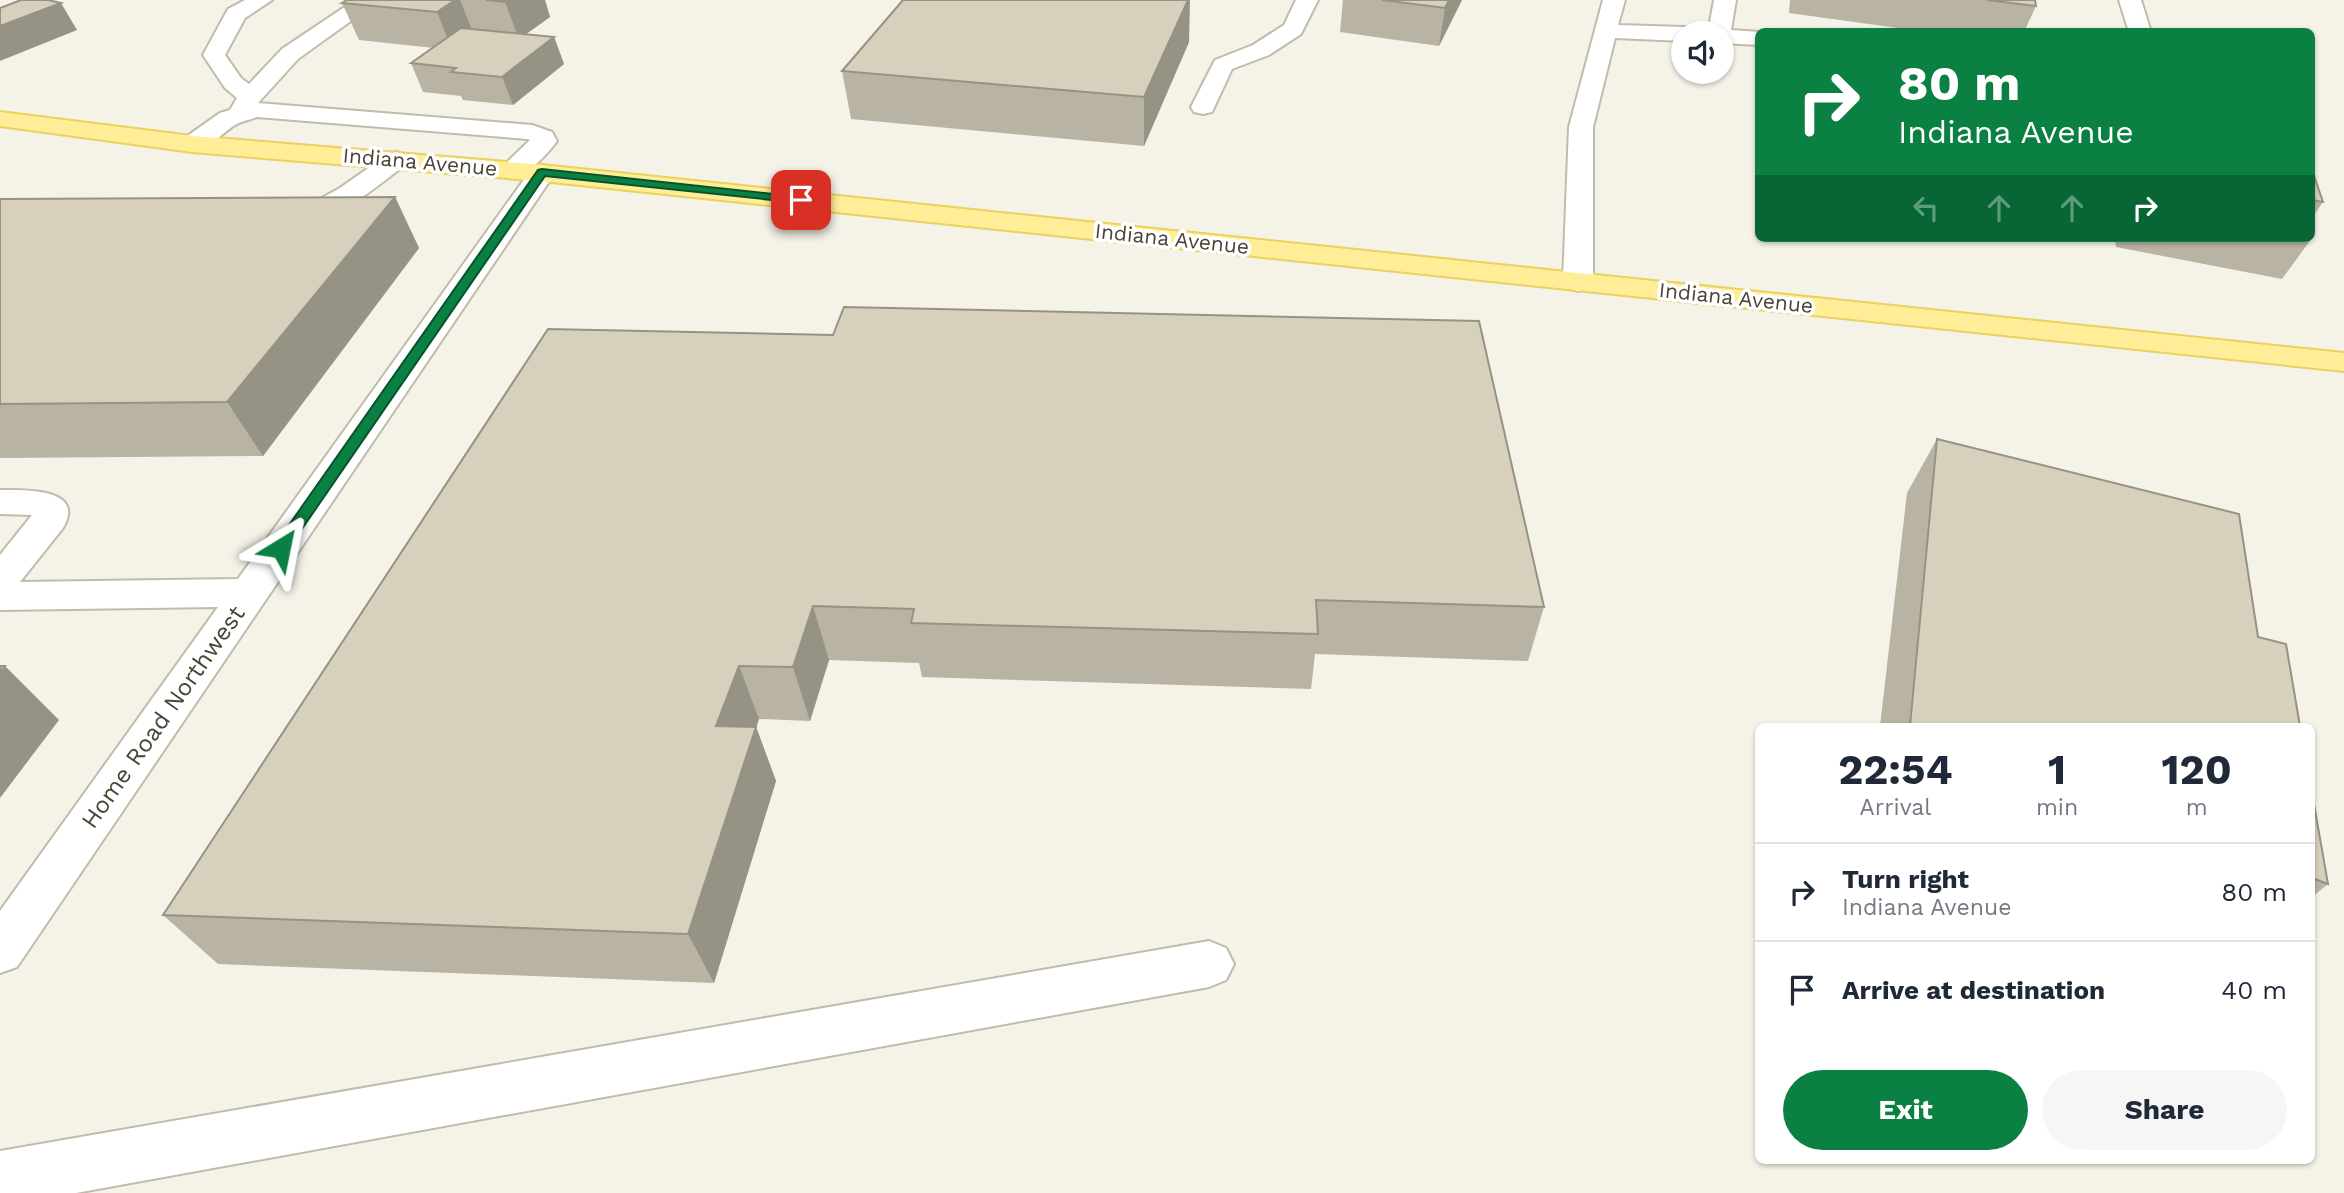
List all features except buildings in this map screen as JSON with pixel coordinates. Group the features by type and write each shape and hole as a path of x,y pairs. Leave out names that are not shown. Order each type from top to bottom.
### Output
{"main road":[{"name":"Indiana Avenue","path":"0,119 192,144 527,171 2344,362"}],"street":[{"path":"245,104 214,55 236,14 261,0"},
{"path":"192,144 245,104 290,54 369,0"},
{"path":"1203,107 1223,65 1261,50 1293,29 1307,0"},
{"path":"1578,282 1581,127 1615,0"},
{"path":"1723,21 1725,0"},
{"path":"2130,0 2139,28"},
{"path":"1607,31 1671,33"},
{"path":"1734,36 1755,38"},
{"name":"Home Road Northwest","path":"0,951 250,593 527,171 544,141 543,137 533,132 256,110 245,104"},
{"path":"272,225 306,220 349,194 396,160"},
{"path":"0,502 39,502 50,510 50,519 0,581"},
{"path":"0,596 250,593"},
{"path":"0,1179 1209,964"}],"route":[{"path":"281,548 542,173 801,200"}]}
